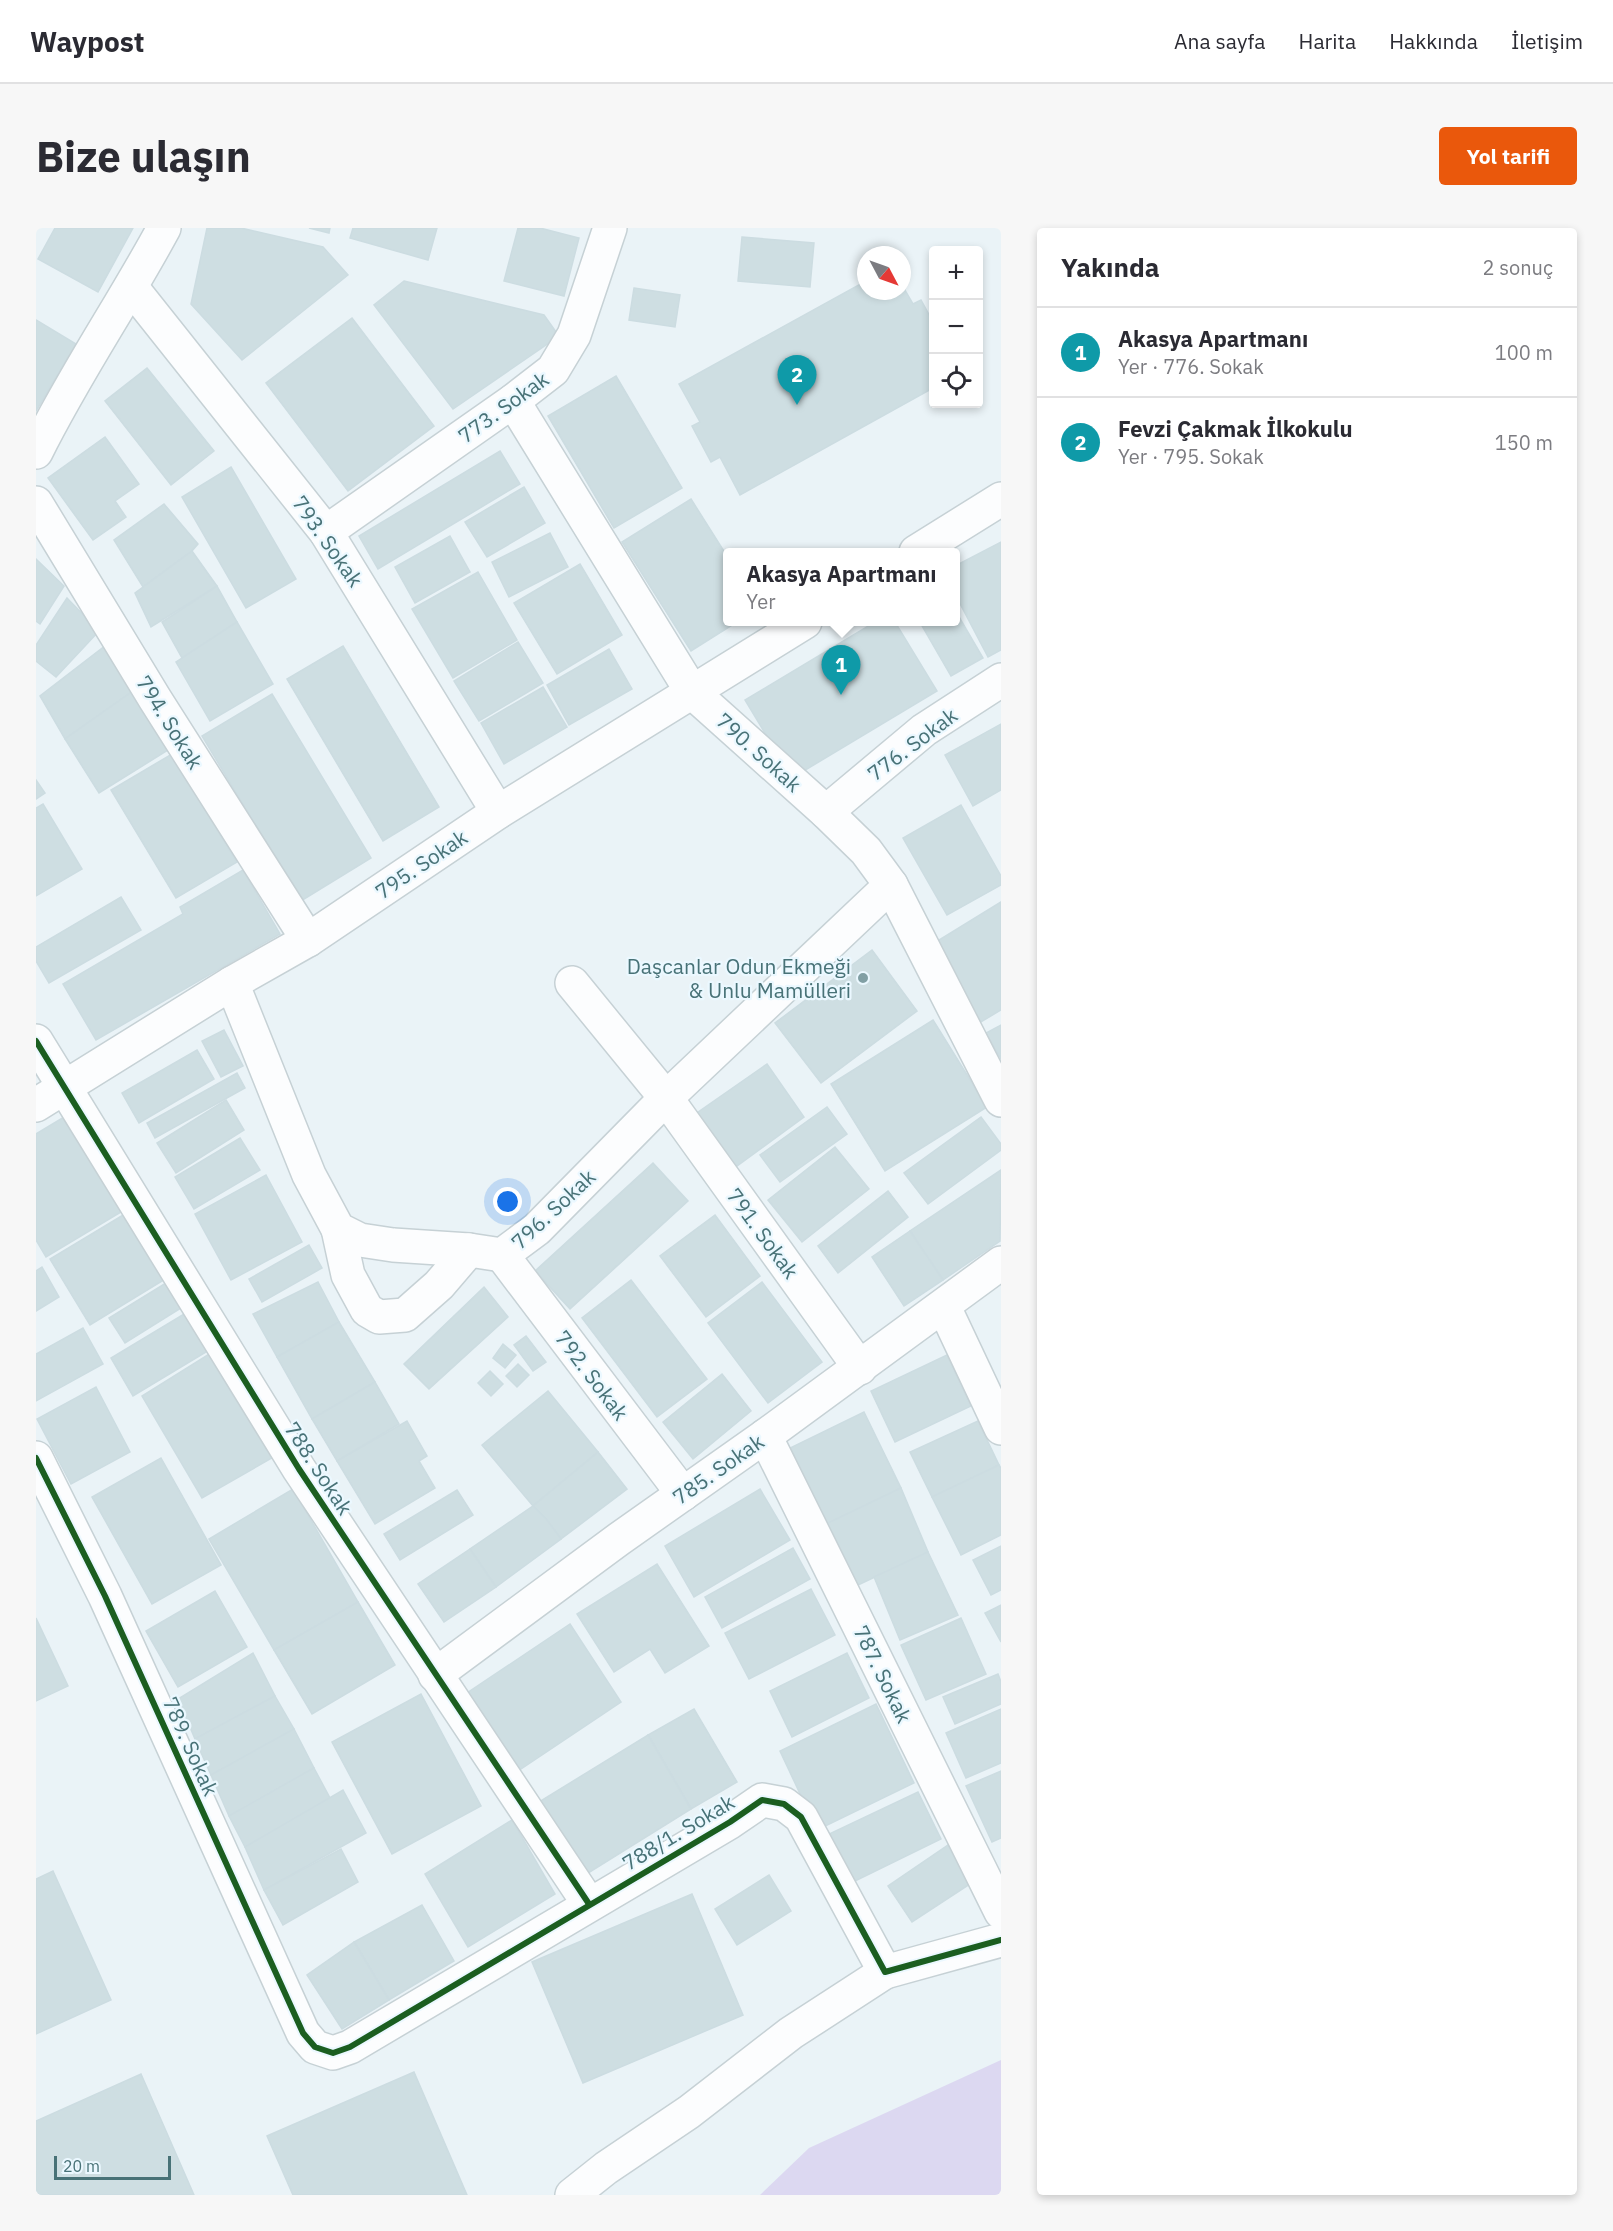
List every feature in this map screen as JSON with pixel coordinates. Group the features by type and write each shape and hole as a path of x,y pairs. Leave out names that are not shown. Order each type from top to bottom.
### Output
{"street":[{"path":"36,452 83,367 132,288 164,228"},
{"name":"773. Sokak","path":"326,531 513,402 553,370 574,335 610,228"},
{"name":"793. Sokak","path":"132,288 326,531 498,812"},
{"name":"790. Sokak","path":"513,402 692,692 826,812 866,851 891,885 1001,1100"},
{"path":"922,548 1001,499"},
{"name":"794. Sokak","path":"36,503 155,699 308,939"},
{"name":"795. Sokak","path":"36,1105 232,983 308,939 498,812 797,626"},
{"name":"776. Sokak","path":"826,812 924,730 1001,680"},
{"name":"796. Sokak","path":"338,1228 360,1240 502,1255 537,1229 666,1098 891,885"},
{"path":"232,983 309,1175 338,1228 348,1275 367,1310 379,1317 405,1315 439,1285 469,1250"},
{"name":"791. Sokak","path":"572,983 666,1098 860,1368"},
{"name":"788. Sokak","path":"36,1041 299,1469 589,1904"},
{"name":"792. Sokak","path":"502,1255 683,1494"},
{"name":"785. Sokak","path":"435,1675 860,1368 1001,1263"},
{"path":"944,1306 1001,1428"},
{"name":"787. Sokak","path":"765,1436 1001,1912"},
{"name":"789. Sokak","path":"36,1458 105,1596 303,2033 315,2047"},
{"name":"788/1. Sokak","path":"315,2047 333,2054 350,2047 730,1822 762,1800 784,1804 801,1817 885,1972"},
{"path":"572,2195 606,2168 689,2112 791,2033 885,1972 1001,1940"}],"shaded area":[{"path":"1001,2060 1001,2195 760,2195 809,2148"}],"building":[{"path":"55,228 133,228 98,292 38,259"},
{"path":"207,228 241,228 323,247 348,275 242,360 191,304"},
{"path":"309,228 330,228 329,233"},
{"path":"353,228 437,228 428,260 350,238"},
{"path":"518,228 540,228 579,238 564,296 504,281"},
{"path":"742,237 814,243 810,287 738,281"},
{"path":"404,281 544,315 559,336 453,409 374,305"},
{"path":"857,286 857,300 911,300 913,304 921,300 929,315 929,390 740,495 720,457 711,462 692,426 700,422 679,384"},
{"path":"634,288 680,295 675,327 629,320"},
{"path":"352,318 434,426 348,491 266,383"},
{"path":"36,320 76,344 36,411"},
{"path":"147,368 214,451 171,485 105,401"},
{"path":"616,376 682,488 614,528 548,416"},
{"path":"105,437 139,484 115,501 126,517 93,540 48,478"},
{"path":"500,451 520,484 378,569 359,536"},
{"path":"231,467 296,579 246,608 182,497"},
{"path":"524,487 545,523 487,557 465,522"},
{"path":"691,499 723,550 723,626 731,626 691,651 622,542"},
{"path":"164,504 198,544 192,551 143,587 114,540"},
{"path":"550,533 568,567 509,597 492,562"},
{"path":"450,536 470,572 415,603 395,567"},
{"path":"1001,542 1001,650 988,657 960,604 960,563"},
{"path":"192,551 217,586 151,627 135,593"},
{"path":"36,559 64,586 40,624 36,621"},
{"path":"580,564 622,635 557,674 514,603"},
{"path":"478,572 517,640 453,678 412,609"},
{"path":"217,586 237,622 182,658 162,622"},
{"path":"67,598 99,631 56,677 36,661 36,645"},
{"path":"960,619 983,658 951,676 922,626 960,626"},
{"path":"237,622 273,684 210,721 176,662"},
{"path":"868,626 897,626 937,691 792,778 745,700"},
{"path":"518,642 543,683 479,721 454,681"},
{"path":"106,645 133,691 65,739 40,696"},
{"path":"343,646 439,807 383,841 287,679"},
{"path":"609,649 632,689 569,725 547,685"},
{"path":"543,687 567,727 504,764 481,723"},
{"path":"133,691 168,750 99,793 65,739"},
{"path":"272,694 371,858 301,901 202,736"},
{"path":"1001,724 1001,790 973,806 945,755"},
{"path":"172,754 237,862 176,898 111,790"},
{"path":"36,780 45,793 36,799"},
{"path":"43,804 82,869 36,896 36,808"},
{"path":"961,805 1001,876 1001,885 947,915 903,838"},
{"path":"243,870 280,934 96,1040 63,984 183,914 180,907"},
{"path":"121,897 141,930 49,983 36,961 36,947"},
{"path":"1001,902 1001,1010 974,1026 926,948"},
{"path":"872,950 917,1011 821,1083 775,1023"},
{"path":"933,1020 987,1107 885,1171 831,1084"},
{"path":"1001,1025 1001,1059 986,1033"},
{"path":"224,1030 243,1066 221,1077 202,1041"},
{"path":"197,1050 214,1079 139,1123 122,1093"},
{"path":"767,1064 804,1117 733,1169 694,1115"},
{"path":"237,1073 245,1088 155,1138 147,1123"},
{"path":"226,1100 244,1130 176,1173 157,1143"},
{"path":"827,1107 847,1134 780,1182 760,1155"},
{"path":"69,1114 126,1209 46,1257 36,1240 36,1134"},
{"path":"981,1117 1001,1144 1001,1150 928,1204 904,1173"},
{"path":"240,1138 260,1170 194,1209 175,1177"},
{"path":"835,1147 869,1189 802,1242 768,1200"},
{"path":"653,1163 688,1201 570,1309 535,1271"},
{"path":"1001,1170 1000,1241 943,1280 910,1231"},
{"path":"266,1175 302,1242 231,1280 195,1214"},
{"path":"888,1191 908,1217 838,1273 818,1246"},
{"path":"128,1212 167,1278 90,1325 50,1259"},
{"path":"715,1215 760,1276 706,1317 660,1256"},
{"path":"910,1231 943,1280 904,1306 872,1257"},
{"path":"309,1245 322,1268 262,1302 249,1279"},
{"path":"42,1267 59,1297 36,1311 36,1271"},
{"path":"174,1278 189,1303 125,1343 109,1318"},
{"path":"631,1280 707,1379 657,1417 582,1318"},
{"path":"318,1282 339,1322 277,1357 253,1314"},
{"path":"762,1282 822,1362 768,1403 708,1323"},
{"path":"484,1287 508,1317 429,1389 404,1364"},
{"path":"189,1311 211,1349 133,1396 111,1358"},
{"path":"339,1322 375,1382 312,1419 277,1357"},
{"path":"83,1328 103,1364 36,1401 36,1354"},
{"path":"526,1336 546,1362 533,1371 514,1345"},
{"path":"503,1344 516,1355 505,1368 493,1358"},
{"path":"214,1351 277,1455 202,1498 142,1396"},
{"path":"947,1355 971,1406 895,1442 871,1391"},
{"path":"518,1364 529,1375 517,1387 506,1376"},
{"path":"490,1371 503,1384 491,1396 478,1383"},
{"path":"722,1374 751,1411 693,1459 663,1422"},
{"path":"375,1382 399,1424 337,1461 312,1419"},
{"path":"96,1387 130,1452 71,1484 37,1419"},
{"path":"548,1391 598,1452 533,1506 482,1445"},
{"path":"864,1412 901,1488 824,1525 788,1449"},
{"path":"407,1421 427,1456 419,1461 435,1488 375,1524 337,1461"},
{"path":"978,1421 999,1465 932,1497 910,1452"},
{"path":"598,1452 627,1489 561,1539 533,1506"},
{"path":"161,1458 221,1565 152,1604 92,1497"},
{"path":"999,1465 1001,1468 1001,1535 961,1555 932,1497"},
{"path":"901,1488 928,1552 856,1586 824,1525"},
{"path":"293,1489 358,1602 274,1650 209,1539"},
{"path":"760,1489 790,1540 694,1597 665,1546"},
{"path":"457,1490 473,1515 400,1560 384,1534"},
{"path":"533,1506 561,1539 496,1587 470,1549"},
{"path":"1001,1546 1001,1590 991,1595 973,1560"},
{"path":"793,1548 810,1579 722,1628 705,1597"},
{"path":"470,1549 496,1587 444,1622 418,1584"},
{"path":"928,1552 958,1615 900,1640 874,1577"},
{"path":"657,1564 709,1646 665,1673 650,1649 614,1672 577,1614"},
{"path":"811,1589 835,1635 749,1679 725,1633"},
{"path":"215,1591 247,1647 178,1687 146,1631"},
{"path":"358,1602 395,1665 312,1714 274,1650"},
{"path":"1001,1605 1001,1642 985,1613"},
{"path":"36,1618 68,1686 36,1701"},
{"path":"961,1618 986,1674 926,1700 901,1645"},
{"path":"570,1624 621,1702 518,1771 467,1693"},
{"path":"253,1653 275,1696 195,1739 178,1699"},
{"path":"847,1653 869,1698 792,1737 770,1691"},
{"path":"998,1674 1001,1682 1001,1704 955,1724 943,1697"},
{"path":"421,1694 481,1806 392,1854 332,1742"},
{"path":"275,1696 294,1729 211,1775 195,1739"},
{"path":"876,1704 914,1783 817,1830 780,1751"},
{"path":"694,1709 737,1782 691,1809 648,1735"},
{"path":"1001,1709 1001,1763 966,1778 946,1733"},
{"path":"294,1729 314,1768 229,1816 211,1775"},
{"path":"648,1735 691,1809 585,1875 539,1802"},
{"path":"314,1768 330,1798 245,1847 229,1816"},
{"path":"1001,1771 1001,1838 992,1842 966,1786"},
{"path":"343,1790 366,1833 264,1890 245,1847"},
{"path":"918,1792 941,1839 851,1883 827,1835"},
{"path":"512,1820 555,1894 468,1947 425,1874"},
{"path":"948,1845 973,1882 912,1922 888,1886"},
{"path":"341,1849 358,1882 283,1925 264,1890"},
{"path":"53,1871 111,2000 36,2034 36,1879"},
{"path":"769,1875 791,1911 737,1945 715,1909"},
{"path":"692,1894 743,2015 583,2083 532,1962"},
{"path":"422,1905 454,1961 389,2000 354,1942"},
{"path":"354,1942 389,2000 342,2029 307,1975"},
{"path":"414,2072 467,2195 293,2195 267,2136"},
{"path":"141,2074 194,2195 36,2195 36,2121"}],"cycle path":[{"path":"36,1041 299,1469 589,1904"},
{"path":"36,1458 105,1596 303,2033 315,2047 333,2053 350,2047 730,1822 762,1800 784,1804 801,1817 885,1972 1001,1940"}],"place":[{"name":"Fevzi Çakmak İlkokulu","path":"797,405"},
{"name":"Akasya Apartmanı","path":"841,695"},
{"name":"Daşcanlar Odun Ekmeği & Unlu Mamülleri","path":"863,978"}]}
